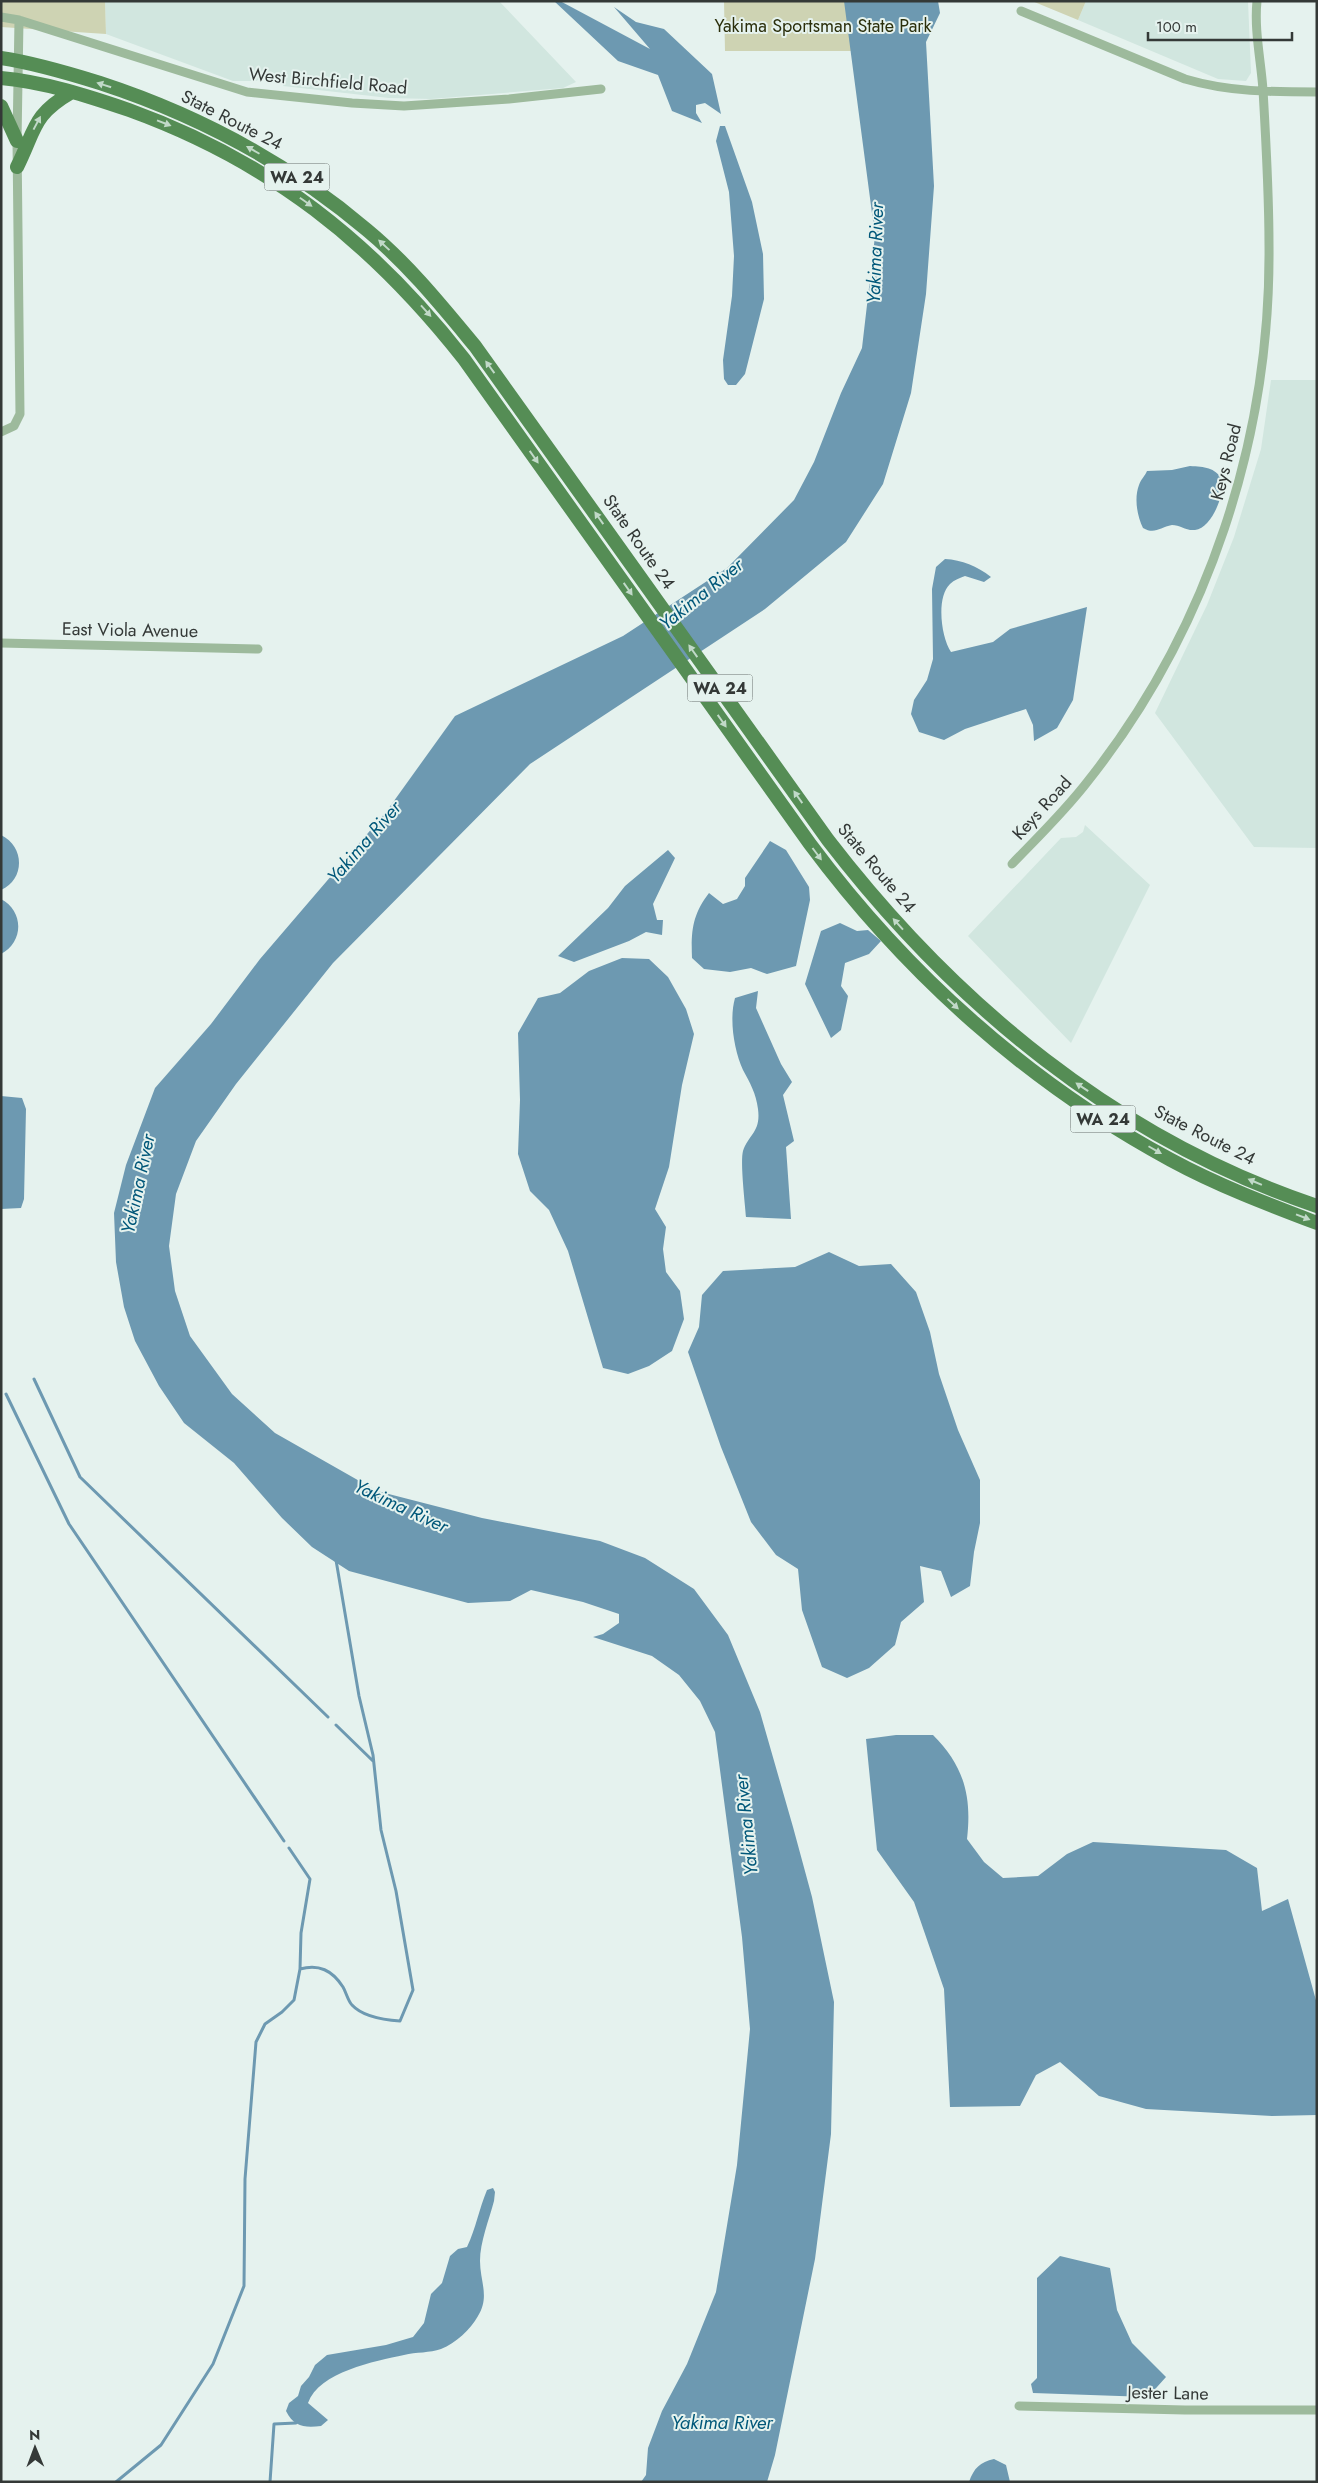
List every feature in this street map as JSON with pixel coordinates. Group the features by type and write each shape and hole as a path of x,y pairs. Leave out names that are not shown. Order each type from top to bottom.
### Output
{"main road":[{"name":"State Route 24","path":"1,58 17,60 99,83 195,118 288,170 368,230 406,266 469,339 828,840 869,892 932,960 983,1010 1017,1038 1116,1109 1164,1138 1212,1162 1317,1206"},
{"name":"State Route 24","path":"1,78 17,79 72,92 168,125 201,140 237,158 313,208 350,237 411,295 464,358 821,859 850,896 918,970 993,1039 1097,1116 1172,1160 1253,1198 1317,1223"},
{"path":"17,167 36,122 45,110 72,92"},
{"path":"1,106 17,141"}],"street":[{"name":"Keys Road","path":"1012,864 1057,818 1089,780 1137,711 1185,625 1228,524 1246,453 1264,347 1270,245 1263,92 1256,1"},
{"path":"1021,11 1185,79 1231,90 1317,92"},
{"name":"West Birchfield Road","path":"1,17 19,20 247,92 352,103 404,106 509,99 601,89"},
{"path":"1,432 14,426 20,414 17,167 19,20"},
{"name":"East Viola Avenue","path":"1,643 258,649"},
{"name":"Jester Lane","path":"1019,2406 1185,2410 1317,2410"}],"shaded area":[{"path":"105,1 499,1 576,82 563,88 431,99 389,98 283,86 283,81 262,78 256,81 233,81 106,34"},
{"path":"1086,1 1248,1 1251,73 1246,81 1218,79 1078,20"},
{"path":"1271,380 1317,380 1317,848 1254,847 1155,713 1207,605 1234,537 1261,449"},
{"path":"1085,825 1150,885 1071,1043 968,936 1061,838 1076,837 1083,832"}],"green space":[{"path":"1,1 105,1 106,34 1,27"},
{"name":"Yakima Sportsman State Park","path":"724,1 922,1 917,51 725,51"},
{"path":"1032,1 1086,1 1078,20"}],"water":[{"path":"554,1 560,1 650,49 614,7 636,22 664,29 712,74 721,114 705,103 696,105 696,113 702,123 672,111 658,75 618,61"},
{"name":"Yakima River","path":"844,1 938,1 940,13 926,42 934,186 926,294 911,393 883,484 846,542 765,609 530,764 333,963 236,1084 196,1141 176,1194 169,1246 175,1291 190,1336 232,1394 275,1433 377,1491 482,1518 600,1541 645,1558 694,1589 728,1635 760,1712 812,1897 834,2002 831,2134 815,2259 775,2455 767,2482 641,2482 646,2475 648,2448 662,2411 687,2364 716,2292 737,2165 750,2029 742,1937 715,1732 700,1701 679,1675 652,1656 593,1637 603,1634 619,1623 619,1614 583,1602 531,1590 510,1601 468,1603 349,1571 312,1547 282,1518 234,1463 184,1423 159,1386 135,1341 124,1307 116,1262 114,1213 126,1165 155,1088 211,1024 260,959 386,812 455,716 623,636 727,568 794,500 814,462 841,393 862,348 875,236"},
{"path":"720,126 725,126 752,202 763,254 764,299 745,374 736,385 728,385 724,379 723,360 732,296 734,256 729,192 716,141"},
{"path":"1190,466 1209,469 1216,472 1223,480 1219,502 1212,517 1201,528 1195,530 1172,525 1154,531 1143,528 1136,501 1137,490 1147,471 1172,470"},
{"path":"945,559 969,564 991,577 984,582 965,576 957,579 946,590 941,617 945,637 951,652 993,642 1010,629 1087,607 1073,700 1057,728 1034,741 1033,725 1026,709 965,729 944,740 919,732 911,714 914,700 927,680 933,659 932,589 936,567"},
{"path":"1,835 9,840 14,847 19,863 18,871 14,878 9,885 1,890"},
{"path":"770,841 786,850 809,887 810,900 796,966 767,974 751,968 730,972 704,969 692,958 692,932 696,916 703,901 709,893 723,904 737,899 745,886 745,878"},
{"path":"668,850 675,858 653,904 657,920 663,920 662,935 646,932 629,941 574,962 558,956 608,908 625,886"},
{"path":"1,899 9,904 14,911 18,926 14,942 9,949 1,954"},
{"path":"840,923 857,931 868,930 881,941 869,954 845,963 841,986 848,996 841,1030 831,1038 805,984 821,931"},
{"path":"622,958 649,959 668,977 686,1009 694,1034 682,1085 669,1167 655,1209 666,1227 663,1249 666,1272 680,1291 684,1319 672,1351 649,1366 628,1374 603,1368 568,1251 549,1210 530,1191 518,1154 520,1100 518,1033 538,998 560,993 589,971"},
{"path":"758,991 756,1008 781,1064 792,1082 783,1095 794,1141 786,1147 791,1219 746,1217 742,1156 745,1145 758,1123 758,1109 754,1093 737,1053 732,1015 735,998"},
{"path":"1,1096 22,1098 26,1109 24,1199 21,1208 1,1209"},
{"path":"829,1252 859,1266 891,1264 916,1292 930,1332 939,1374 958,1430 980,1480 980,1523 970,1586 951,1597 941,1571 920,1566 924,1602 901,1622 895,1645 869,1668 847,1678 822,1667 802,1610 798,1569 776,1555 751,1522 721,1447 688,1352 699,1327 702,1295 723,1271 795,1267"},
{"path":"896,1735 933,1735 944,1747 959,1770 964,1782 968,1809 967,1839 984,1862 1003,1878 1038,1876 1067,1854 1093,1842 1226,1850 1257,1868 1262,1911 1288,1899 1317,2004 1317,2115 1272,2116 1146,2109 1099,2096 1060,2062 1036,2075 1020,2106 950,2107 944,1989 914,1902 877,1850 866,1739"},
{"path":"493,2188 495,2192 494,2201 480,2254 480,2268 484,2289 482,2309 471,2326 457,2340 441,2349 378,2361 336,2376 314,2392 308,2403 328,2420 321,2426 310,2427 296,2423 286,2411 289,2403 298,2396 301,2386 309,2377 315,2365 327,2355 386,2345 413,2337 424,2323 431,2294 442,2283 450,2256 458,2249 467,2247 487,2190"},
{"path":"1060,2256 1110,2268 1117,2310 1132,2343 1166,2377 1148,2397 1033,2393 1031,2384 1037,2378 1037,2278"},
{"path":"994,2459 1006,2465 1010,2482 969,2482 978,2466"}],"waterway":[{"path":"34,1379 80,1477 328,1717"},
{"path":"6,1394 69,1524 284,1841"},
{"path":"116,2482 161,2445 213,2364 244,2286 245,2179 256,2042 265,2024 282,2012 294,2000 300,1969 313,1967 330,1973 339,1981 352,2005 368,2015 381,2019 400,2021 413,1990 396,1891 381,1830 373,1755 359,1696 336,1560"},
{"path":"336,1725 373,1761"},
{"path":"289,1848 310,1879 301,1933 300,1969"},
{"path":"270,2482 274,2424 296,2423"}]}
